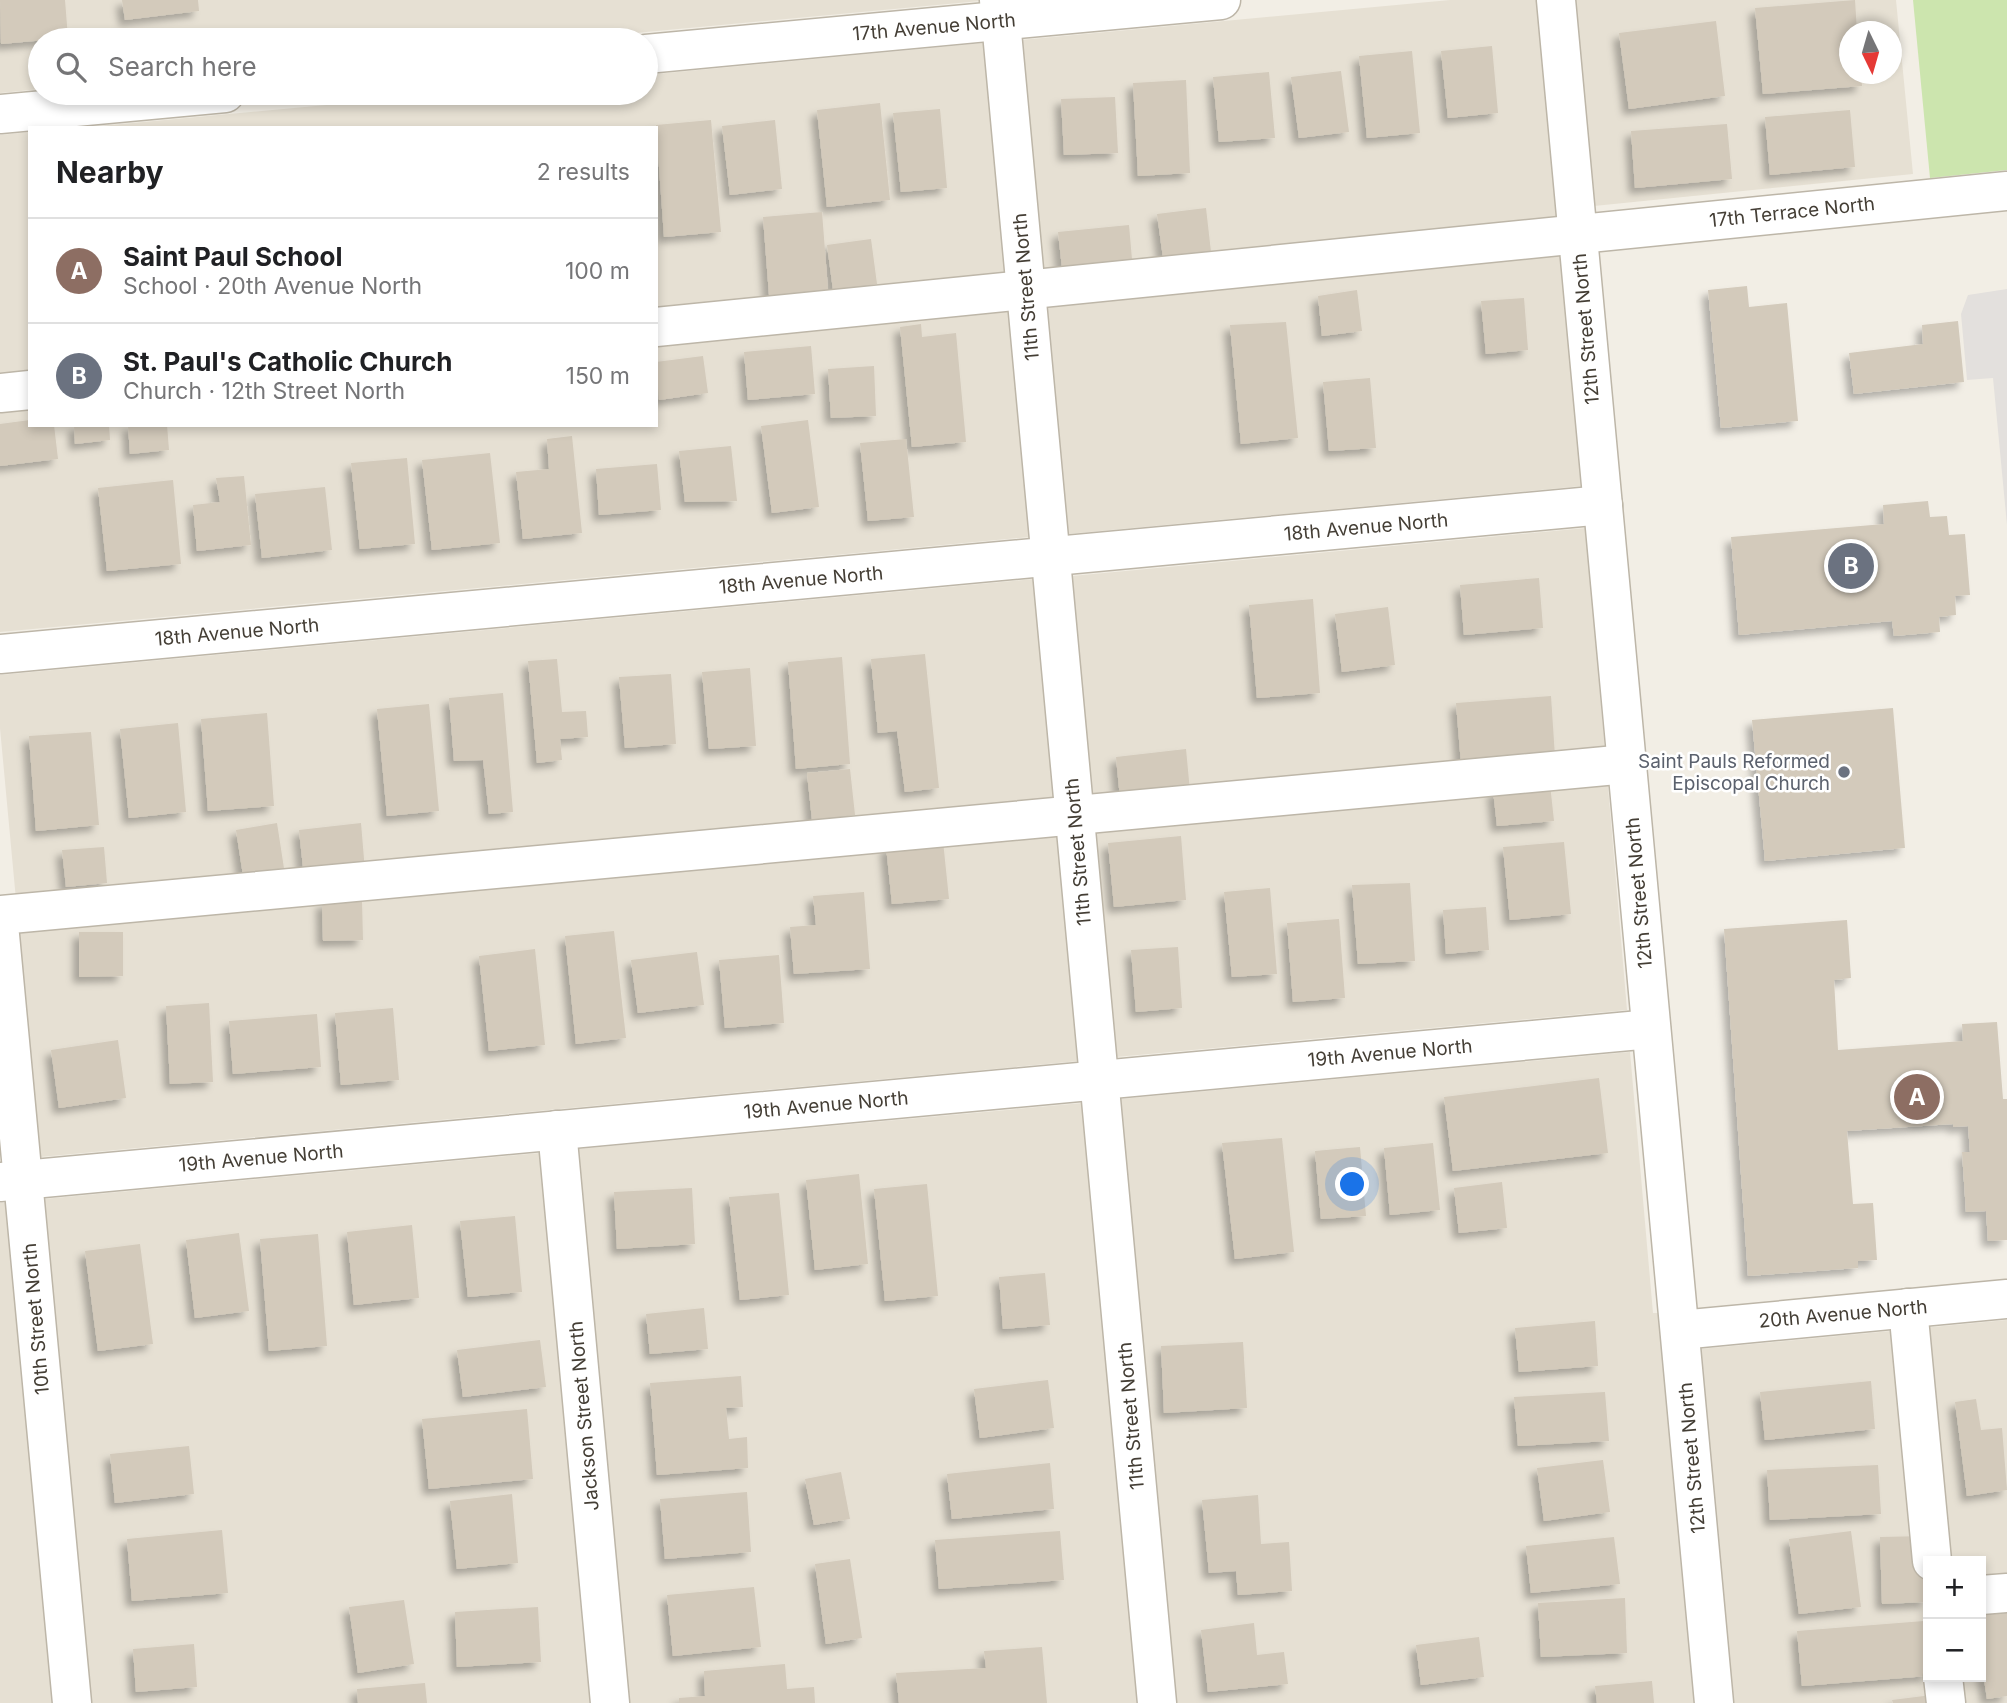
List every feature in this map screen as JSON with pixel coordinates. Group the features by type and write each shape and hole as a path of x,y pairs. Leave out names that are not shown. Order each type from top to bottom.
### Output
{"street":[{"name":"17th Avenue North","path":"658,53 1000,10 1221,0"},
{"name":"12th Street North","path":"1556,0 1714,1703"},
{"name":"11th Street North","path":"1000,10 1157,1703"},
{"path":"0,114 96,105"},
{"name":"17th Terrace North","path":"658,327 2007,191"},
{"path":"0,393 28,390"},
{"name":"18th Avenue North","path":"0,654 1603,505"},
{"path":"0,915 1627,764"},
{"name":"10th Street North","path":"0,934 11,1181 72,1703"},
{"name":"19th Avenue North","path":"11,1181 1651,1029"},
{"name":"Jackson Street North","path":"557,1130 610,1703"},
{"name":"20th Avenue North","path":"1680,1330 2007,1299"},
{"path":"1908,1308 1932,1556"},
{"path":"1986,1594 2007,1592"},
{"path":"1944,1682 1946,1703"}],"shaded area":[{"path":"0,0 980,0 658,31 658,28 28,28 28,90 0,93"},
{"path":"1450,0 1537,0 1582,486 1068,534 1021,40"},
{"path":"1575,0 1896,0 1898,21 1839,21 1839,84 1902,84 1902,61 1913,174 1594,206"},
{"path":"984,43 1030,537 0,632 0,135 28,132 28,427 658,427 658,126 100,126 325,105 658,105 658,74"},
{"path":"2007,289 2007,525 1993,378 1967,380 1961,314 1968,295"},
{"path":"1586,528 1627,1010 1116,1057 1072,576"},
{"path":"1034,579 1079,1061 40,1157 0,728 0,675"},
{"path":"1630,1052 1653,1313 1659,1313 1695,1703 1176,1703 1120,1099"},
{"path":"1083,1103 1139,1703 629,1703 578,1149"},
{"path":"540,1153 591,1703 91,1703 44,1199"},
{"path":"0,1203 6,1203 53,1703 0,1703"},
{"path":"2007,1320 2007,1703 1733,1703 1700,1349"}],"green space":[{"path":"1913,0 2007,0 2007,170 1930,178"}],"building":[{"path":"0,0 65,0 67,28 28,28 28,42 1,44"},
{"path":"122,0 198,0 199,11 125,20"},
{"path":"1855,0 1856,21 1839,21 1839,84 1862,86 1763,94 1755,8"},
{"path":"1716,21 1725,96 1629,109 1619,33"},
{"path":"1492,46 1498,113 1448,118 1441,51"},
{"path":"1412,51 1420,133 1367,138 1359,56"},
{"path":"1341,71 1349,132 1299,138 1291,77"},
{"path":"1269,72 1275,138 1219,142 1213,77"},
{"path":"1186,80 1190,173 1138,176 1133,83"},
{"path":"1115,97 1118,153 1064,155 1061,99"},
{"path":"880,103 890,200 827,207 817,110"},
{"path":"940,109 947,188 901,192 893,113"},
{"path":"1850,110 1855,167 1770,175 1765,117"},
{"path":"711,120 721,232 664,237 656,125"},
{"path":"775,120 782,189 730,195 722,126"},
{"path":"1727,124 1732,179 1635,188 1631,131"},
{"path":"1206,208 1211,252 1163,258 1157,214"},
{"path":"822,212 829,303 770,308 763,217"},
{"path":"1129,225 1133,271 1063,277 1058,232"},
{"path":"871,239 877,284 833,290 827,245"},
{"path":"1747,286 1749,307 1787,303 1798,421 1721,428 1708,290"},
{"path":"1357,290 1362,331 1322,336 1318,296"},
{"path":"1524,298 1528,350 1486,354 1481,301"},
{"path":"1958,321 1964,382 1854,394 1849,353 1923,344 1922,325"},
{"path":"1286,322 1298,438 1241,444 1230,325"},
{"path":"921,324 922,337 956,333 966,442 912,447 900,327"},
{"path":"811,346 815,394 748,400 744,352"},
{"path":"703,356 708,393 659,400 658,362"},
{"path":"874,366 876,416 831,418 828,369"},
{"path":"1370,378 1376,448 1329,451 1323,382"},
{"path":"28,420 28,427 54,427 58,459 0,466 0,424"},
{"path":"808,420 819,507 772,513 761,426"},
{"path":"74,427 109,427 110,440 75,444"},
{"path":"128,427 167,427 169,450 130,454"},
{"path":"572,436 582,533 523,539 516,472 549,469 547,439"},
{"path":"906,439 914,517 868,521 860,443"},
{"path":"731,446 737,501 685,502 679,451"},
{"path":"490,453 500,543 432,550 422,460"},
{"path":"407,458 415,544 360,549 351,463"},
{"path":"657,464 661,510 599,515 596,469"},
{"path":"244,476 251,545 197,551 193,505 220,502 216,478"},
{"path":"173,480 181,564 107,571 98,488"},
{"path":"325,487 332,550 262,558 255,494"},
{"path":"1928,501 1930,517 1947,516 1949,535 1965,534 1970,595 1955,596 1956,615 1939,617 1940,632 1894,636 1892,621 1739,635 1731,537 1884,524 1883,505"},
{"path":"1539,578 1543,628 1464,635 1460,585"},
{"path":"1313,599 1320,693 1257,698 1249,605"},
{"path":"1388,607 1395,665 1342,672 1335,614"},
{"path":"925,654 939,788 905,792 897,731 878,733 871,659"},
{"path":"842,657 850,764 796,769 788,662"},
{"path":"557,659 562,712 586,711 588,737 560,739 562,760 537,763 528,661"},
{"path":"750,668 756,746 709,749 702,672"},
{"path":"671,674 676,744 625,748 619,677"},
{"path":"503,693 513,812 489,814 483,760 454,761 449,698"},
{"path":"1551,696 1555,757 1461,764 1456,703"},
{"path":"429,704 439,811 387,816 377,709"},
{"path":"1893,708 1905,848 1765,861 1752,720"},
{"path":"267,713 274,806 208,811 201,719"},
{"path":"178,723 186,812 129,818 120,729"},
{"path":"91,732 99,825 36,831 29,736"},
{"path":"1186,749 1191,802 1121,809 1116,757"},
{"path":"850,769 855,815 812,820 807,773"},
{"path":"1550,784 1554,821 1497,826 1493,790"},
{"path":"277,823 285,875 244,882 236,830"},
{"path":"361,823 365,871 304,877 299,830"},
{"path":"1181,836 1186,900 1114,907 1108,843"},
{"path":"943,841 949,899 892,904 886,846"},
{"path":"1564,842 1571,914 1510,920 1503,847"},
{"path":"104,847 107,883 66,887 62,850"},
{"path":"1410,883 1415,961 1358,964 1352,885"},
{"path":"1270,888 1277,974 1232,977 1224,892"},
{"path":"864,892 870,969 794,974 790,927 816,925 813,896"},
{"path":"362,901 363,940 323,941 322,902"},
{"path":"1486,907 1489,950 1446,954 1443,910"},
{"path":"1339,919 1345,998 1293,1002 1287,923"},
{"path":"1847,920 1851,978 1834,980 1838,1050 1963,1041 1962,1024 1997,1022 2003,1099 2007,1099 2007,1240 1988,1241 1986,1211 1966,1212 1962,1152 1970,1152 1968,1126 1953,1127 1953,1124 1847,1131 1853,1204 1873,1203 1877,1260 1858,1261 1858,1268 1748,1276 1724,929"},
{"path":"614,931 626,1038 576,1044 565,936"},
{"path":"79,932 123,932 123,976 79,977"},
{"path":"1178,947 1182,1008 1136,1012 1131,950"},
{"path":"535,949 545,1045 489,1051 479,956"},
{"path":"697,952 704,1005 638,1013 631,960"},
{"path":"779,955 784,1023 725,1028 719,960"},
{"path":"209,1003 213,1082 170,1084 166,1006"},
{"path":"393,1008 399,1080 341,1085 335,1013"},
{"path":"317,1014 321,1067 233,1074 229,1021"},
{"path":"118,1040 126,1098 59,1108 51,1050"},
{"path":"1599,1078 1608,1153 1453,1171 1444,1097"},
{"path":"1282,1138 1294,1252 1235,1259 1222,1143"},
{"path":"1433,1143 1440,1210 1390,1215 1384,1148"},
{"path":"1360,1147 1366,1216 1321,1219 1315,1151"},
{"path":"859,1174 868,1264 815,1270 806,1180"},
{"path":"1502,1182 1507,1228 1459,1233 1454,1188"},
{"path":"927,1184 938,1296 885,1301 874,1189"},
{"path":"692,1188 695,1244 617,1249 614,1192"},
{"path":"779,1193 789,1295 740,1300 729,1197"},
{"path":"515,1216 522,1292 468,1297 460,1221"},
{"path":"412,1225 419,1298 354,1305 347,1232"},
{"path":"239,1233 249,1311 195,1318 186,1240"},
{"path":"318,1234 327,1346 269,1351 260,1239"},
{"path":"140,1244 153,1344 98,1351 85,1251"},
{"path":"1045,1273 1050,1325 1003,1329 999,1277"},
{"path":"704,1308 708,1349 650,1354 646,1314"},
{"path":"1595,1321 1598,1366 1519,1372 1515,1328"},
{"path":"540,1340 546,1387 463,1397 457,1350"},
{"path":"1243,1342 1247,1408 1164,1413 1161,1346"},
{"path":"741,1376 743,1407 726,1408 729,1439 747,1437 748,1468 657,1475 650,1383"},
{"path":"1048,1380 1054,1428 980,1438 974,1389"},
{"path":"1871,1381 1875,1429 1765,1440 1760,1392"},
{"path":"1605,1392 1609,1441 1518,1446 1514,1397"},
{"path":"1976,1399 1981,1430 2002,1428 2007,1490 1967,1496 1955,1402"},
{"path":"527,1409 533,1479 429,1489 422,1419"},
{"path":"189,1446 194,1494 115,1503 110,1454"},
{"path":"1603,1460 1610,1512 1544,1521 1537,1468"},
{"path":"1050,1463 1054,1509 952,1519 947,1474"},
{"path":"1878,1465 1881,1514 1770,1520 1767,1470"},
{"path":"841,1472 850,1519 814,1525 805,1479"},
{"path":"747,1492 751,1552 665,1559 660,1499"},
{"path":"512,1494 518,1563 457,1569 450,1501"},
{"path":"1258,1495 1261,1544 1289,1542 1292,1591 1238,1595 1236,1571 1209,1573 1202,1500"},
{"path":"222,1530 228,1593 132,1601 127,1539"},
{"path":"1060,1531 1064,1580 939,1589 935,1540"},
{"path":"1851,1531 1861,1607 1799,1614 1789,1539"},
{"path":"1925,1536 1923,1602 1882,1604 1880,1537"},
{"path":"1614,1537 1620,1584 1531,1593 1526,1546"},
{"path":"850,1559 862,1638 826,1644 815,1564"},
{"path":"754,1587 761,1647 673,1656 667,1595"},
{"path":"1625,1598 1627,1653 1541,1657 1538,1603"},
{"path":"404,1600 414,1664 358,1673 349,1607"},
{"path":"538,1607 541,1662 457,1667 455,1612"},
{"path":"2007,1610 2007,1696 1987,1699 1984,1682 1986,1613"},
{"path":"1923,1621 1923,1676 1802,1686 1797,1631"},
{"path":"1254,1623 1257,1655 1284,1652 1288,1684 1208,1692 1201,1630"},
{"path":"1479,1637 1484,1677 1421,1685 1416,1645"},
{"path":"194,1644 197,1687 136,1692 133,1649"},
{"path":"1042,1647 1047,1703 899,1703 896,1673 986,1668 984,1651"},
{"path":"785,1664 787,1689 814,1687 815,1703 679,1703 679,1698 705,1696 704,1671"},
{"path":"1652,1681 1654,1703 1597,1703 1595,1686"},
{"path":"425,1683 427,1703 358,1703 357,1689"},
{"path":"1940,1694 1941,1703 1893,1703 1892,1700"}],"place":[{"name":"St. Paul's Catholic Church","path":"1851,566"},
{"name":"Saint Pauls Reformed Episcopal Church","path":"1844,772"},
{"name":"Saint Paul School","path":"1917,1097"}]}
